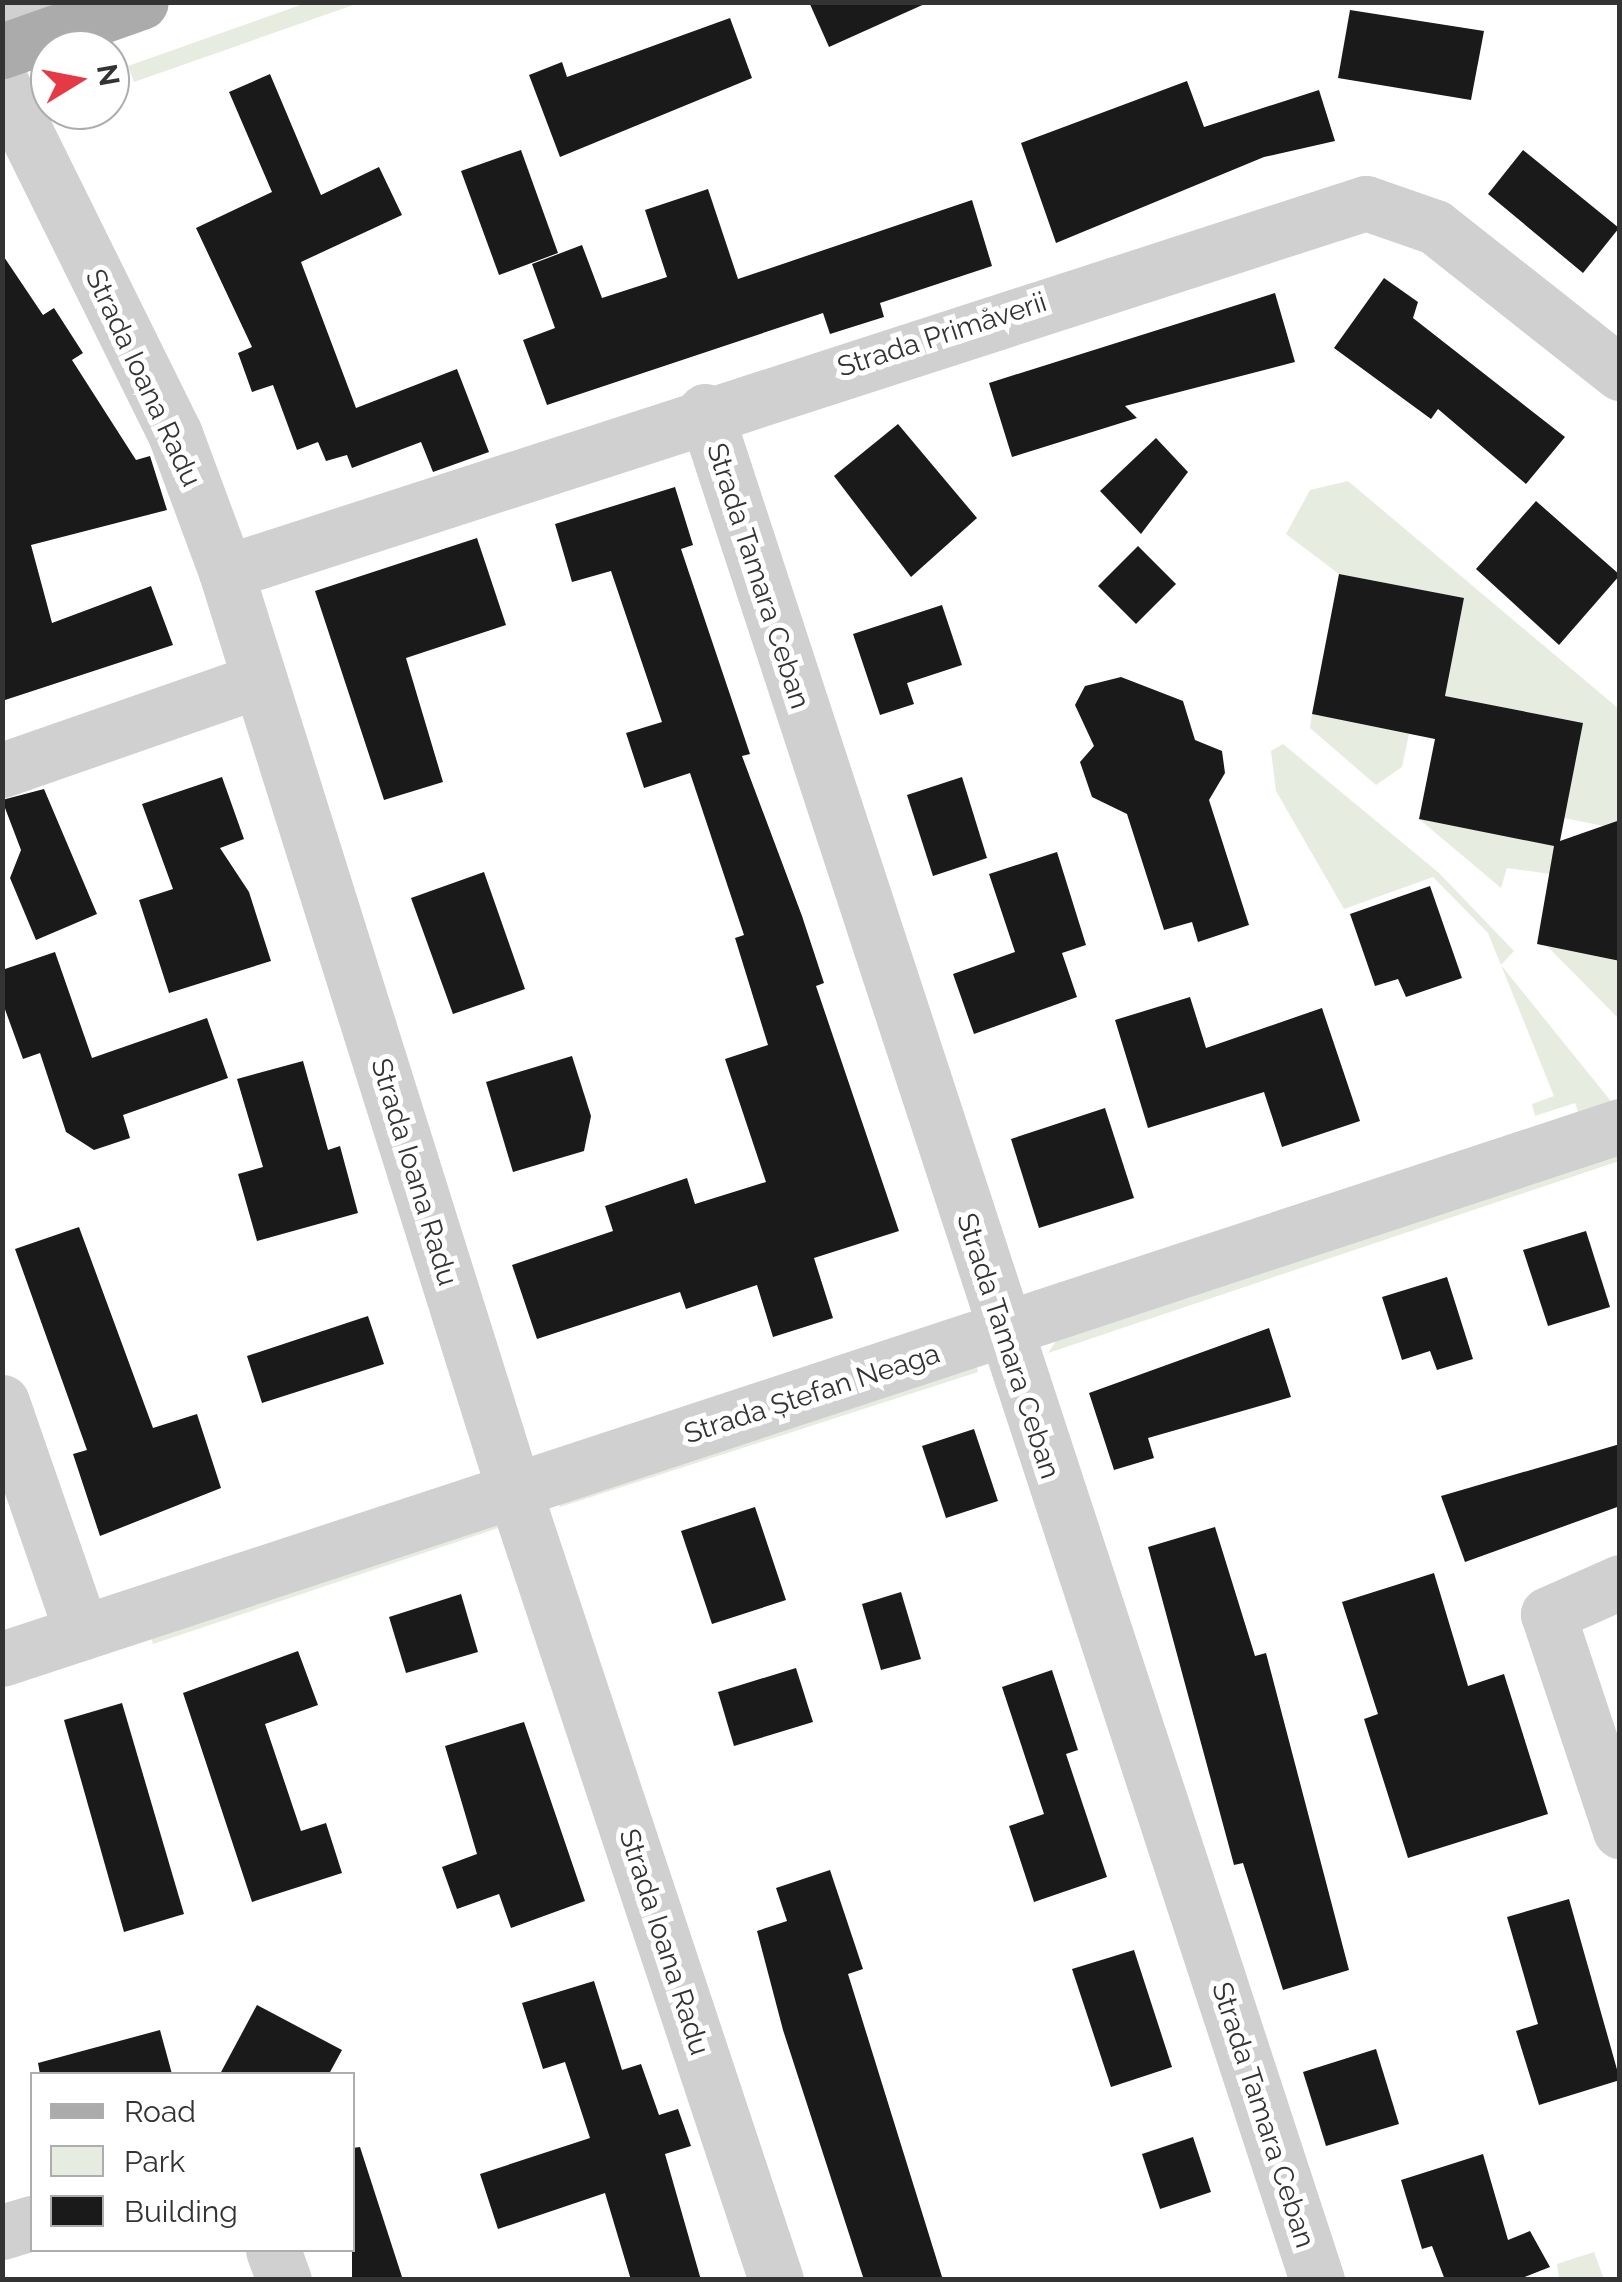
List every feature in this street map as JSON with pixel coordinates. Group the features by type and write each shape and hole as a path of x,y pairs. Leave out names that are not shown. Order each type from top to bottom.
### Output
{"main road":[{"path":"14,45 142,2"}],"street":[{"name":"Strada Ioana Radu","path":"14,45 175,434 226,572 514,1490 776,2280"},
{"name":"Strada Primăverii","path":"226,572 705,411 1366,203 1435,227 1620,373"},
{"name":"Strada Tamara Ceban","path":"705,411 1318,2280"},
{"path":"2,770 260,680"},
{"name":"Strada Ștefan Neaga","path":"2,1659 1620,1126"},
{"path":"2,1402 82,1633"},
{"path":"1620,1582 1548,1614 1620,1831"},
{"path":"2,2232 30,2224"},
{"path":"274,2252 284,2280"}],"green space":[{"path":"306,3 359,3 134,82 130,65"},
{"path":"1348,481 1619,709 1619,829 1564,818 1583,723 1445,696 1464,598 1339,574 1286,534 1310,490"},
{"path":"1312,714 1409,734 1402,767 1376,785 1310,728"},
{"path":"1283,744 1439,873 1514,951 1501,965 1488,933 1433,877 1344,909 1276,791 1271,751"},
{"path":"1419,819 1556,846 1550,874 1507,868 1501,888"},
{"path":"1547,946 1619,961 1619,1019"},
{"path":"1501,965 1614,1105 1580,1117 1575,1103 1535,1116 1532,1104 1554,1096"},
{"path":"1619,1147 1619,1161 1048,1353 1060,1335"},
{"path":"976,1364 978,1372 560,1507 558,1500"},
{"path":"504,1515 507,1525 153,1644 150,1634"},
{"path":"1594,2252 1604,2279 1559,2279 1557,2264"}],"building":[{"path":"809,2 929,2 829,47"},
{"path":"1350,10 1484,31 1471,100 1338,78"},
{"path":"730,18 752,78 560,157 529,75 562,62 567,77"},
{"path":"270,74 321,195 379,167 402,215 301,262 356,408 457,369 489,452 433,472 421,442 352,468 347,455 326,461 318,442 297,450 273,385 252,392 238,353 252,347 196,228 272,192 229,92"},
{"path":"1187,81 1204,127 1319,90 1335,141 1264,157 1056,243 1021,143"},
{"path":"521,150 558,253 499,275 461,171"},
{"path":"1523,150 1619,228 1583,273 1488,194"},
{"path":"708,189 738,279 972,200 992,266 880,303 884,317 830,334 823,313 547,405 523,340 555,328 532,264 582,245 602,298 667,277 645,210"},
{"path":"2,254 43,315 54,308 83,353 72,360 136,460 150,456 167,510 31,545 52,623 151,586 173,645 2,701"},
{"path":"1384,278 1418,302 1413,318 1565,437 1526,484 1438,409 1431,419 1334,348"},
{"path":"1275,293 1295,362 1125,406 1137,418 1012,457 989,383"},
{"path":"898,424 977,518 911,577 834,476"},
{"path":"1156,438 1188,472 1141,534 1100,491"},
{"path":"675,487 693,545 681,549 750,754 742,756 802,916 824,983 816,986 899,1231 814,1258 833,1318 773,1337 757,1285 686,1309 680,1292 537,1339 512,1265 613,1231 605,1206 687,1178 695,1204 766,1182 725,1059 768,1045 735,938 744,935 690,773 644,788 626,733 662,722 611,571 572,582 555,524"},
{"path":"1536,501 1620,575 1559,645 1476,569"},
{"path":"477,538 506,625 406,658 443,782 384,800 315,591"},
{"path":"1138,546 1176,584 1136,624 1098,586"},
{"path":"1339,574 1464,598 1445,696 1583,723 1560,841 1620,820 1620,961 1537,944 1554,846 1419,819 1435,739 1312,714"},
{"path":"942,605 962,665 907,683 914,704 880,715 853,634"},
{"path":"1121,677 1183,701 1195,740 1222,751 1225,773 1209,800 1249,925 1198,942 1192,922 1164,930 1127,814 1092,797 1080,762 1094,746 1075,705 1085,686"},
{"path":"222,777 244,839 220,848 249,892 271,961 169,993 139,900 173,889 142,804"},
{"path":"962,777 987,858 933,876 907,795"},
{"path":"44,789 97,914 36,940 10,878 21,850 2,800"},
{"path":"1057,852 1086,945 1062,953 1077,997 974,1034 953,974 1015,952 989,874"},
{"path":"484,872 525,989 453,1014 411,898"},
{"path":"1430,886 1462,978 1406,997 1398,979 1375,986 1350,914"},
{"path":"55,952 92,1058 207,1018 228,1078 123,1115 130,1138 94,1150 66,1132 40,1053 23,1059 2,1001 2,970"},
{"path":"1190,997 1206,1048 1322,1008 1360,1121 1282,1147 1264,1092 1148,1128 1115,1020"},
{"path":"572,1056 591,1116 584,1151 513,1172 486,1082"},
{"path":"303,1061 328,1150 340,1146 358,1213 257,1241 238,1174 263,1167 237,1079"},
{"path":"1105,1108 1134,1198 1039,1228 1011,1139"},
{"path":"79,1227 153,1428 197,1414 221,1488 100,1536 73,1454 87,1450 15,1249"},
{"path":"1586,1231 1610,1307 1548,1326 1523,1250"},
{"path":"1447,1277 1473,1359 1437,1370 1430,1351 1402,1360 1382,1297"},
{"path":"368,1316 384,1364 262,1403 247,1356"},
{"path":"1269,1328 1291,1397 1148,1438 1154,1458 1114,1470 1089,1393"},
{"path":"974,1429 998,1501 946,1518 922,1446"},
{"path":"1620,1444 1620,1506 1465,1562 1441,1496"},
{"path":"755,1507 786,1600 712,1624 681,1531"},
{"path":"1215,1527 1255,1656 1266,1653 1349,1970 1283,1990 1243,1863 1234,1865 1148,1547"},
{"path":"1434,1573 1468,1686 1504,1674 1548,1814 1408,1858 1364,1719 1378,1714 1342,1602"},
{"path":"901,1592 921,1659 881,1670 862,1604"},
{"path":"461,1594 478,1652 406,1673 389,1617"},
{"path":"298,1651 318,1705 265,1724 301,1831 326,1823 342,1873 252,1902 183,1693"},
{"path":"796,1668 813,1722 734,1746 718,1692"},
{"path":"1052,1670 1078,1750 1066,1754 1107,1877 1034,1902 1009,1826 1044,1814 1002,1687"},
{"path":"122,1703 184,1914 124,1932 64,1720"},
{"path":"524,1722 585,1901 511,1928 499,1894 457,1909 442,1867 477,1854 445,1746"},
{"path":"830,1870 863,1969 848,1974 943,2280 864,2280 783,2030 757,1931 787,1921 776,1888"},
{"path":"1569,1899 1620,2080 1539,2105 1516,2031 1538,2024 1507,1917"},
{"path":"1134,1950 1172,2067 1111,2087 1072,1969"},
{"path":"594,1981 622,2070 641,2064 659,2115 678,2109 691,2146 665,2154 701,2280 631,2280 605,2193 498,2229 480,2174 590,2138 565,2062 543,2069 522,2003"},
{"path":"257,2005 342,2050 330,2072 221,2072"},
{"path":"160,2030 171,2072 40,2072 38,2063"},
{"path":"1376,2049 1399,2124 1326,2146 1303,2072"},
{"path":"1193,2137 1211,2192 1160,2209 1142,2154"},
{"path":"360,2147 403,2280 352,2280 355,2148"},
{"path":"1483,2154 1508,2240 1530,2231 1550,2267 1517,2280 1445,2280 1432,2246 1422,2249 1401,2180"}]}
